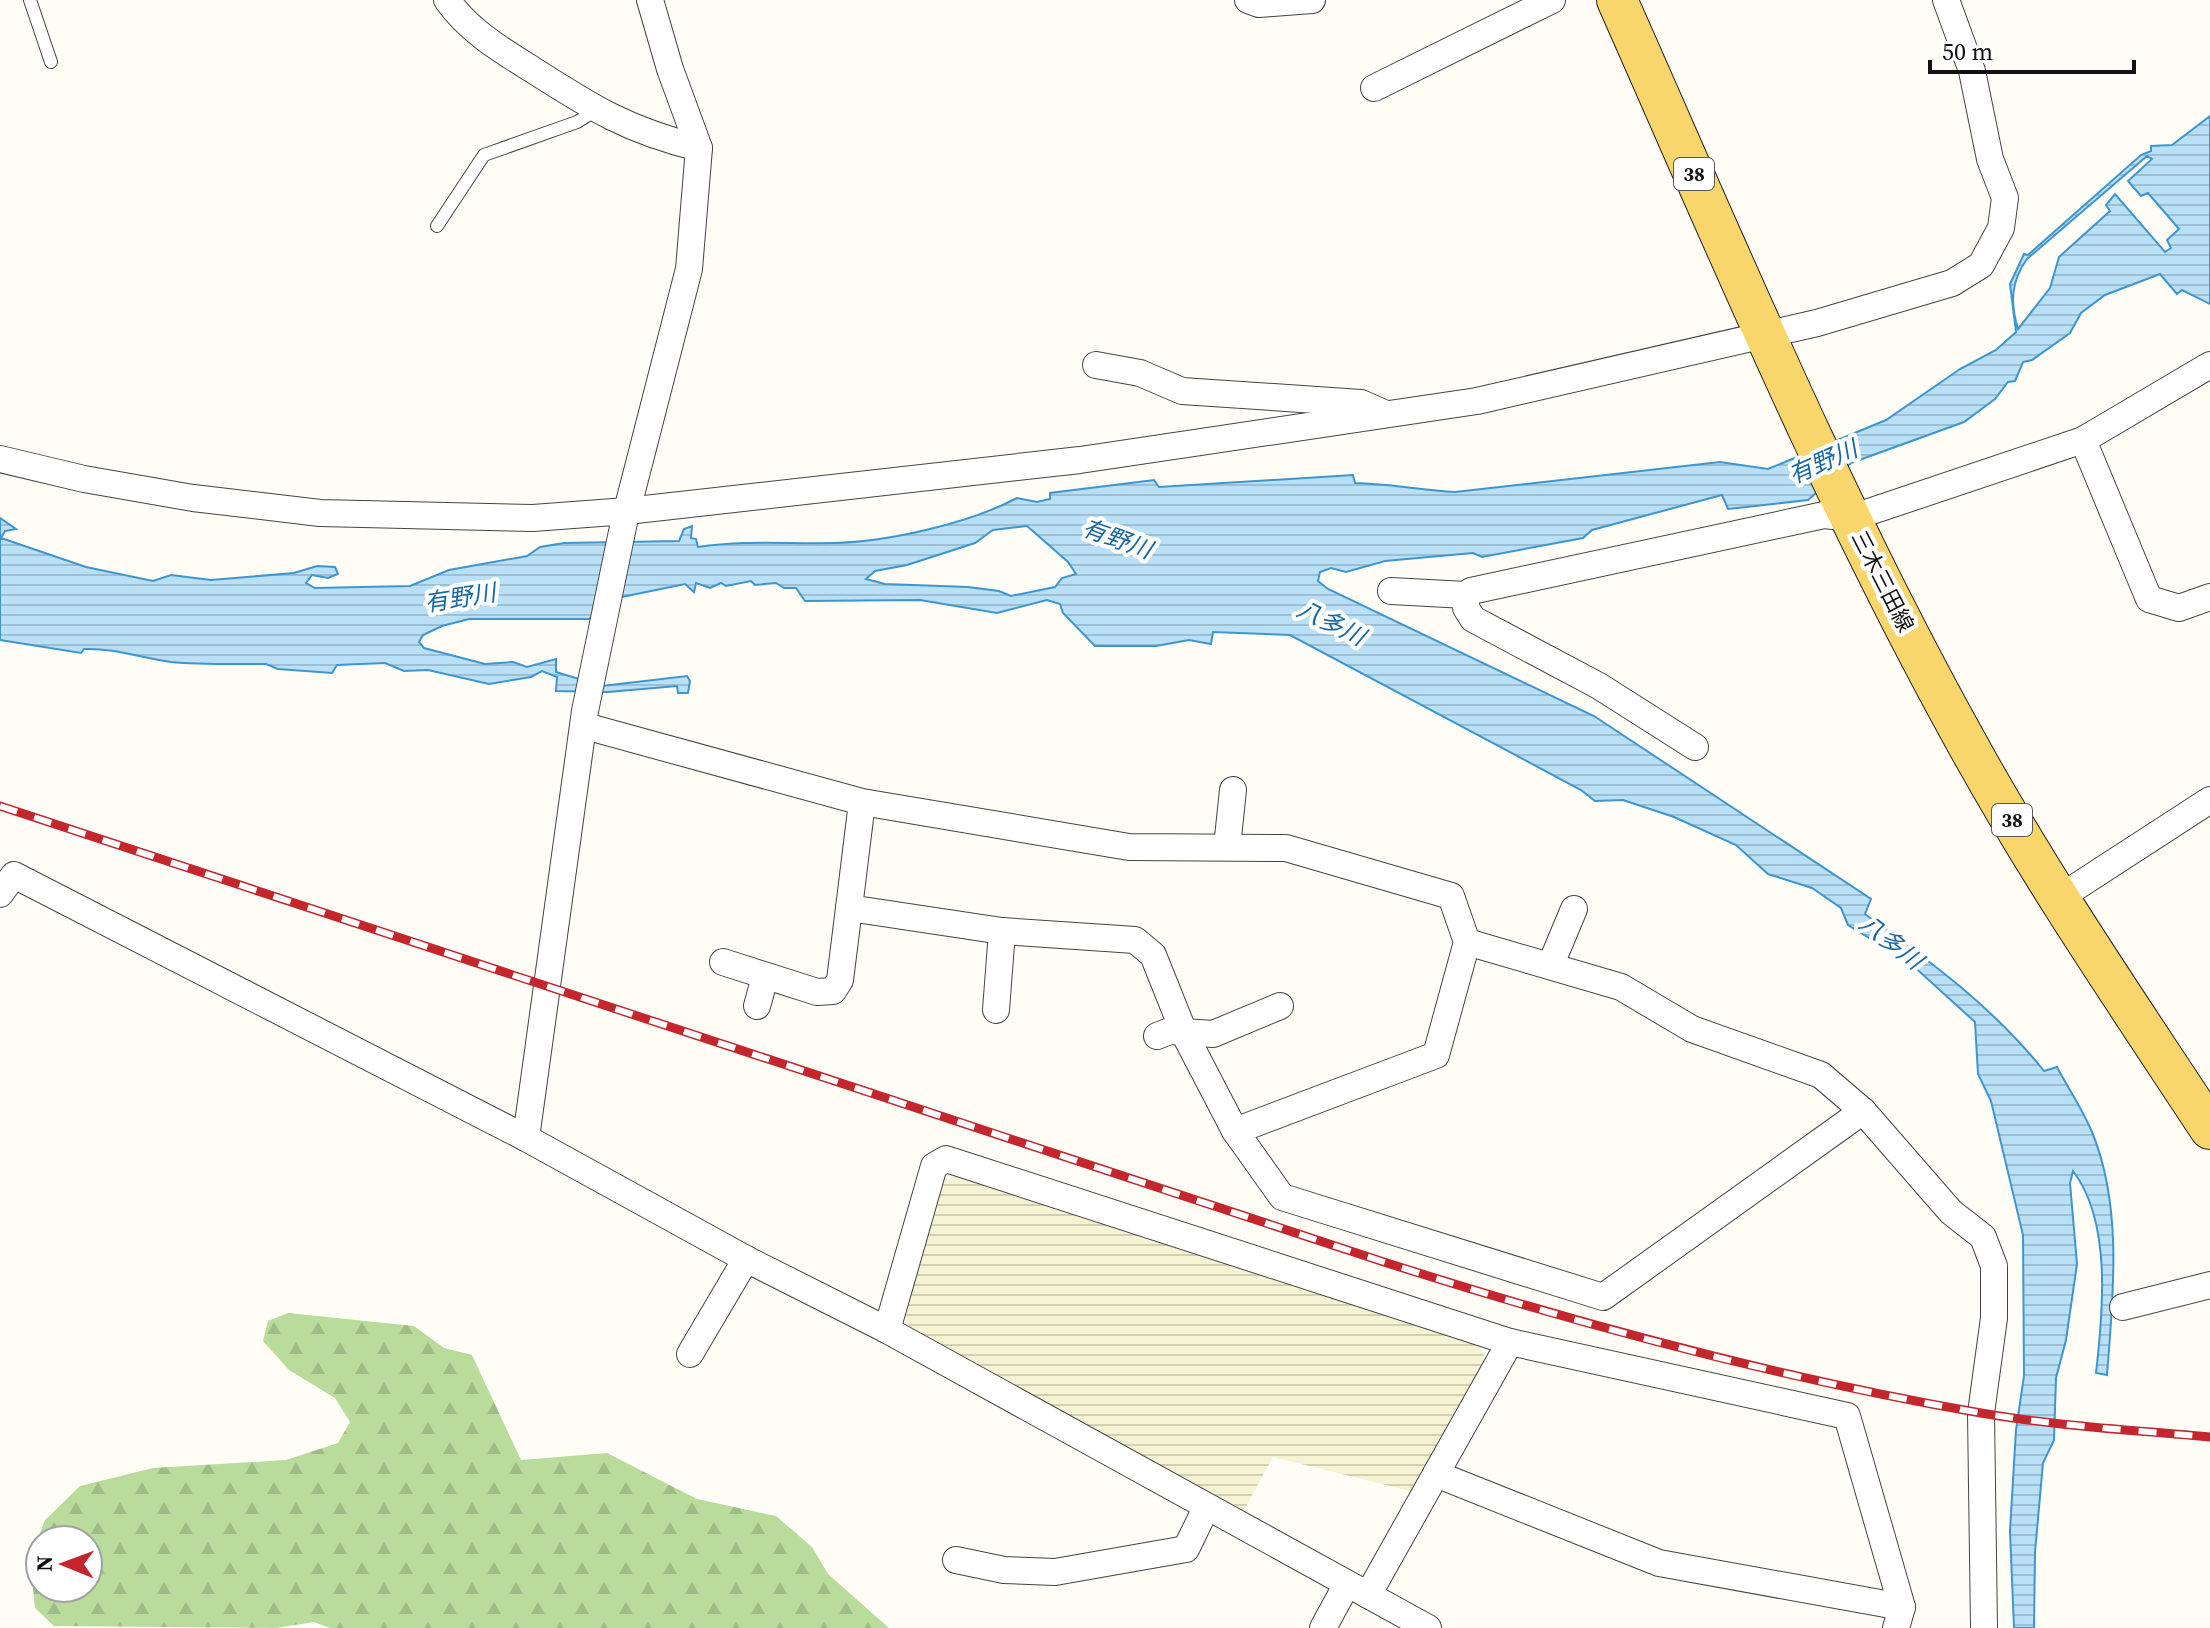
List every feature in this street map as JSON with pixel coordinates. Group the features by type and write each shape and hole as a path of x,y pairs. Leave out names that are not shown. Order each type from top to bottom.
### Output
{"main road":[{"name":"三木三田線","path":"1617,0 1767,341 1845,507 1964,737 2059,898 2210,1129"}],"street":[{"path":"447,0 484,39 595,111 650,136 699,148"},
{"path":"526,1138 585,719 625,517 689,269 699,148 670,69 650,0"},
{"path":"1248,0 1259,4 1312,0"},
{"path":"1374,88 1552,0"},
{"path":"0,459 84,479 193,498 320,513 625,517 1080,460 1389,415 1477,401 1767,341 1952,283 1981,265 1993,250 2001,228 2005,198 1990,159 1972,71 1946,0"},
{"path":"1096,365 1140,373 1182,391 1361,403 1389,415"},
{"path":"1391,591 1466,595 1471,591 1824,515 2083,440 2210,365"},
{"path":"2083,440 2149,599 2179,608 2210,597"},
{"path":"1466,595 1466,608 1473,619 1599,686 1695,747"},
{"path":"585,719 862,802 1129,847 1286,848 1451,896 1467,942 1436,1055 1235,1131"},
{"path":"1227,847 1233,790"},
{"path":"2059,898 2210,800"},
{"path":"723,962 817,992 833,991 840,980 862,802"},
{"path":"5,878 526,1138 746,1259 887,1330 1428,1628"},
{"path":"849,908 1002,931 1135,940 1153,955 1185,1035 1235,1131 1282,1197 1603,1297 1863,1111"},
{"path":"1551,964 1574,909"},
{"path":"996,1010 1002,931"},
{"path":"1467,942 1551,964 1621,987 1692,1029 1821,1075 1863,1111 1951,1212 1983,1237 1994,1266 1994,1318 1981,1413 1984,1628"},
{"path":"757,1006 765,977"},
{"path":"1157,1036 1170,1031 1185,1035 1213,1034 1280,1006"},
{"path":"887,1330 934,1166 946,1159 1510,1342 1847,1416 1899,1618 1659,1563 1436,1474"},
{"path":"693,1337 746,1259"},
{"path":"2123,1307 2210,1285"},
{"path":"1323,1628 1358,1590 1436,1474 1510,1342"},
{"path":"956,1560 1004,1570 1055,1572 1186,1549 1206,1508"}],"lane":[{"path":"30,0 51,62"},
{"path":"437,226 484,155 577,122 595,111"}],"shaded area":[{"path":"956,1175 1478,1343 1486,1359 1410,1491 1273,1457 1244,1510 911,1330 904,1315 941,1183"}],"green space":[{"path":"288,1313 414,1326 444,1348 472,1355 521,1460 607,1453 697,1499 776,1516 812,1547 828,1574 889,1628 330,1628 314,1622 276,1628 54,1626 35,1604 104,1604 104,1524 43,1524 80,1486 153,1468 286,1460 338,1443 350,1422 335,1398 289,1370 263,1341 268,1321"}],"water":[{"path":"2210,116 2210,304 2182,290 2177,294 2160,274 2105,295 2081,313 2070,333 2032,360 2023,362 2015,381 2008,382 1995,399 1964,422 1851,463 1808,500 1728,509 1722,495 1592,530 1583,538 1482,557 1473,553 1385,561 1346,572 1331,568 1320,572 1318,581 1328,589 1594,716 1871,899 1865,914 1982,1006 2044,1071 2057,1067 2092,1132 2102,1161 2112,1221 2113,1284 2107,1375 2096,1373 2102,1296 2099,1241 2094,1216 2073,1171 2070,1183 2077,1264 2066,1340 2056,1378 2054,1440 2043,1463 2035,1552 2034,1628 2014,1628 2010,1531 2016,1430 2024,1376 2023,1235 1991,1101 1978,1074 1975,1022 1910,963 1848,925 1841,908 1812,888 1768,874 1736,845 1674,817 1623,800 1595,801 1581,790 1290,635 1213,632 1211,644 1189,640 1156,646 1095,646 1063,613 1060,604 1047,600 997,613 920,600 805,601 796,588 784,588 776,583 755,585 751,581 726,586 721,583 710,588 696,583 694,592 685,584 617,598 589,619 469,619 442,626 423,635 419,642 424,648 485,664 513,662 527,667 556,659 556,672 602,686 687,676 690,681 688,693 678,693 677,686 608,692 556,691 557,677 542,671 531,677 489,684 428,670 404,671 385,663 337,665 332,673 278,669 266,664 171,662 106,650 84,649 81,653 0,640 0,518 16,529 5,531 1,538 86,567 153,581 171,575 211,580 294,573 317,566 335,567 338,574 328,578 312,575 306,583 315,588 410,586 449,570 527,556 540,547 564,543 679,541 684,529 692,526 691,538 696,539 698,547 855,542 953,523 1017,498 1037,502 1050,499 1050,493 1154,480 1159,487 1353,475 1355,483 1455,492 1720,462 1768,469 1886,420 1960,369 1996,350 2016,332 2010,284 2024,254 2028,255 2141,155 2151,151 2151,146 2172,145","holes":["2147,156 2152,159 2128,181 2141,196 2148,193 2179,229 2167,240 2171,248 2165,252 2115,194 2106,205 2110,211 2059,257 2050,288 2018,329 2014,292 2027,259","1027,526 1068,562 1076,574 1062,578 1055,587 1011,596 999,591 968,587 885,584 866,579 875,571 907,565 975,543 993,530"]}],"railway":[{"path":"0,806 1387,1263 1534,1308 1756,1367 1905,1399 2038,1421 2210,1437"}],"water label":[{"name":"有野川","path":"1823,462"},
{"name":"有野川","path":"1117,539"},
{"name":"有野川","path":"460,598"},
{"name":"八多川","path":"1331,623"},
{"name":"八多川","path":"1891,942"}]}
